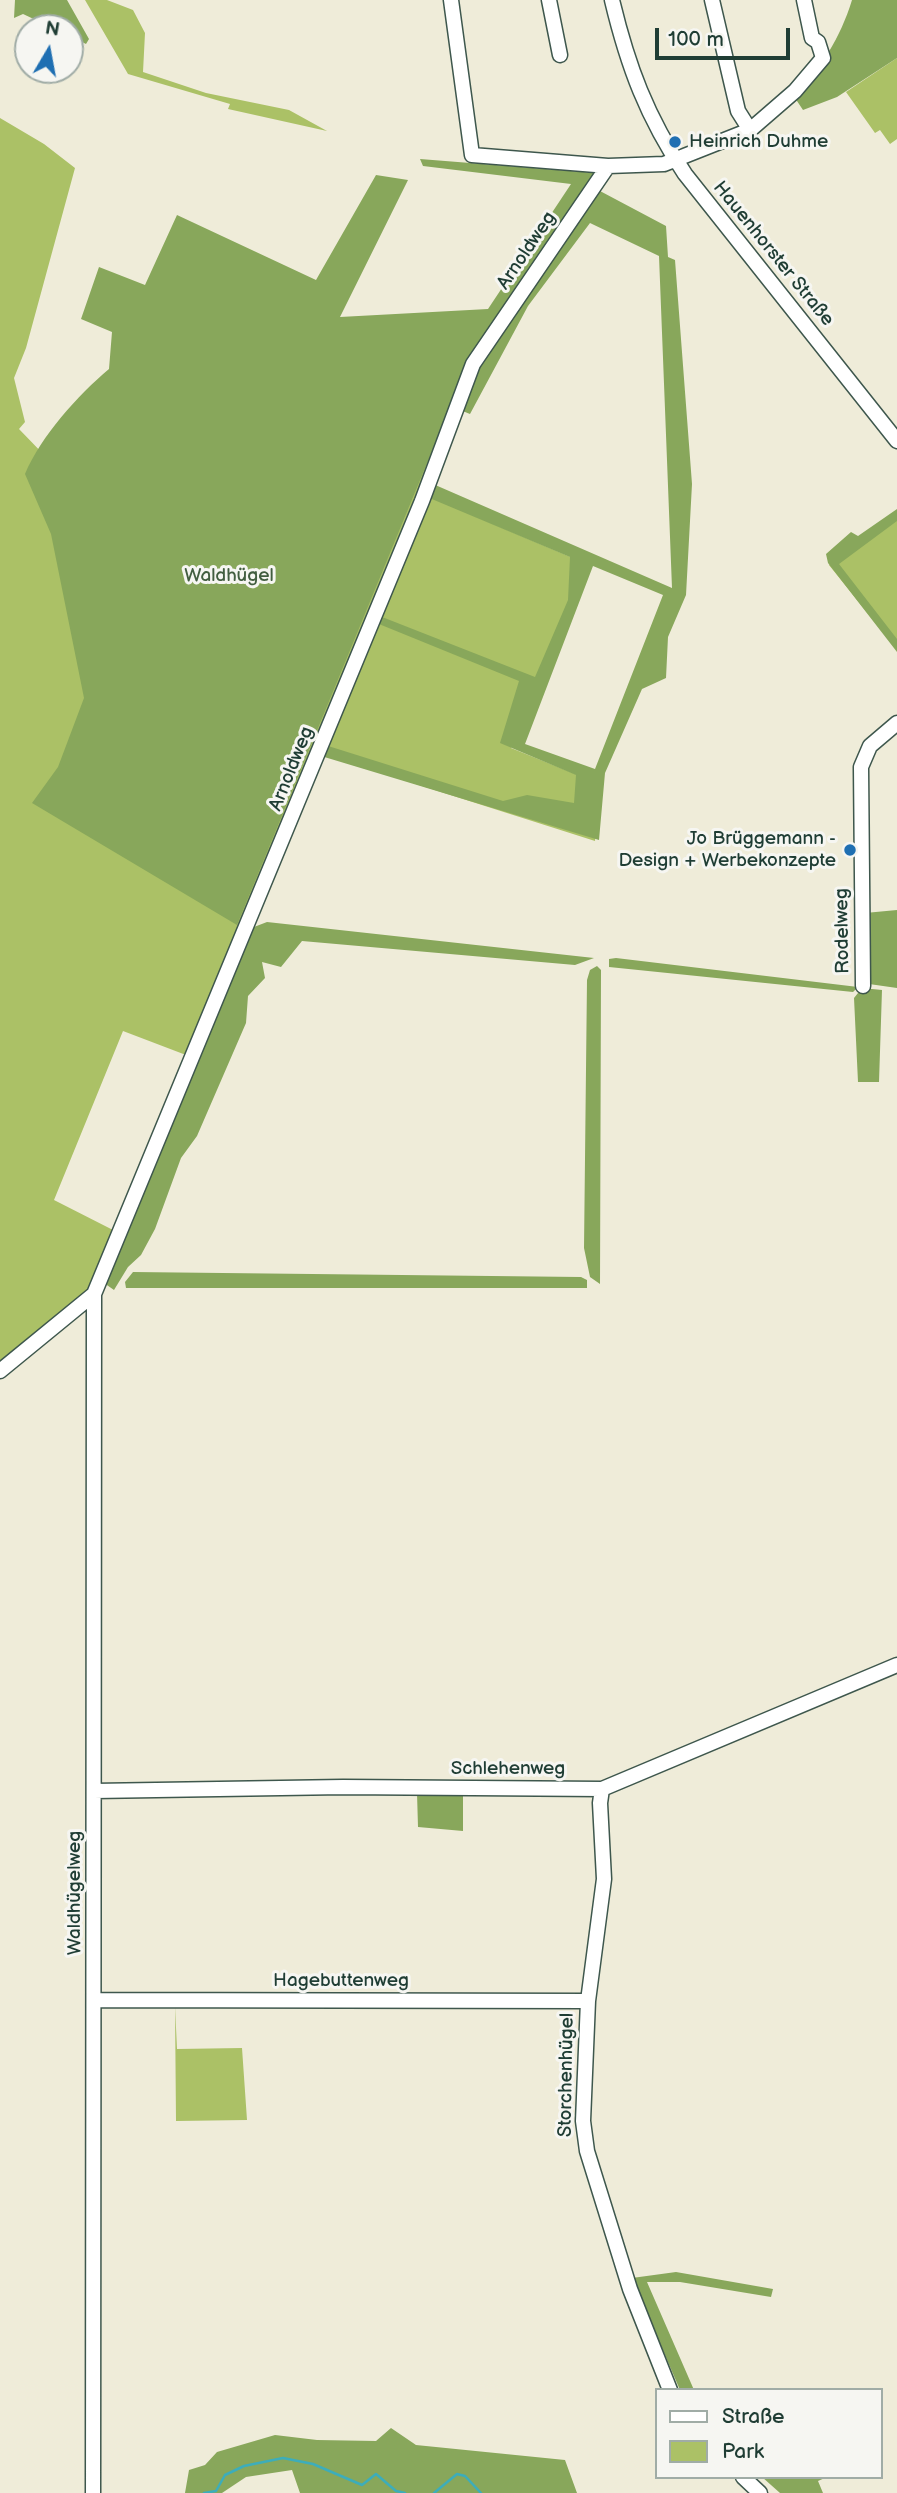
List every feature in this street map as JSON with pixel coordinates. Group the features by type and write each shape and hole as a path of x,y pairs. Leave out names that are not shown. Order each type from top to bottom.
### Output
{"street":[{"path":"451,0 472,155 608,166 670,162 750,130 795,91 823,58 818,42 812,38 804,0"},
{"path":"549,0 561,55"},
{"name":"Hauenhorster Straße","path":"612,0 629,67 670,162 897,441"},
{"path":"712,0 737,111 750,130"},
{"name":"Arnoldweg","path":"0,1371 94,1294 422,501 473,365 608,166"},
{"name":"Rodelweg","path":"863,986 860,767 870,746 897,723"},
{"name":"Waldhügelweg","path":"93,2493 94,1294"},
{"name":"Schlehenweg","path":"94,1791 343,1787 602,1789 897,1665"},
{"name":"Storchenhügel","path":"602,1789 600,1803 604,1879 587,2001 583,2070 587,2151 630,2289 669,2388"},
{"name":"Hagebuttenweg","path":"94,2000 587,2001"},
{"path":"745,2479 761,2493"}],"green space":[{"path":"15,0 67,0 75,14 23,14 14,14"},
{"path":"85,0 107,0 133,10 145,33 143,72 206,93 289,110 327,131 228,109 230,104 128,74"},
{"path":"852,0 897,0 897,58 837,97 803,110 795,98 829,52"},
{"path":"84,30 89,39 84,43"},
{"path":"897,58 897,139 890,144 880,130 875,133 846,92"},
{"name":"Waldhügel","path":"0,118 44,144 75,168 26,348 14,378 25,422 19,429 48,459 214,285 469,366 418,492 587,564 511,748 600,784 595,841 312,751 186,1055 123,1031 54,1200 113,1230 85,1296 0,1366"},
{"path":"420,159 596,173 469,361 237,925 32,803 58,767 84,698 51,534 25,474 61,417 109,369 112,332 81,319 99,267 145,285 177,215 316,280 376,175 408,180 340,317 488,309 571,184 423,166"},
{"path":"600,191 666,226 668,257 675,260 692,484 686,595 668,637 666,678 642,689 605,773 599,840 321,756 325,745 503,801 527,795 574,803 576,775 500,743 519,681 374,622 377,615 535,677 568,600 570,557 427,497 433,484 672,588 659,256 590,223 528,306 470,414 460,410 475,365","holes":["593,566 663,595 595,769 525,744"]},
{"path":"897,509 897,521 839,564 897,639 897,652 828,563 826,554 851,532 858,536"},
{"path":"897,512 897,650 829,565"},
{"path":"897,910 897,988 869,984 865,913"},
{"path":"267,922 594,958 575,965 302,941 281,967 262,962 265,978 248,996 246,1023 197,1136 181,1158 155,1229 141,1255 128,1267 114,1290 104,1283 254,927"},
{"path":"609,959 858,987 853,992 609,967"},
{"path":"597,966 601,970 600,1284 590,1277 584,1248 587,980 590,970"},
{"path":"862,988 882,990 879,1082 858,1082 854,998"},
{"path":"133,1272 581,1277 587,1280 587,1288 126,1288 125,1282"},
{"path":"463,1792 463,1831 418,1827 417,1793"},
{"path":"175,2006 177,2049 242,2048 247,2120 176,2121"},
{"path":"676,2272 773,2289 771,2297 680,2282 647,2282 693,2388 679,2388 632,2278"},
{"path":"391,2428 416,2445 565,2460 577,2493 300,2493 292,2470 246,2477 222,2493 185,2493 189,2470 205,2465 217,2452 275,2435 317,2440 376,2441"},
{"path":"764,2479 822,2479 818,2481 823,2493 780,2493"}],"waterway":[{"path":"204,2493 216,2491 225,2475 244,2466 283,2458 313,2464 362,2485 376,2474 396,2491 405,2493"},
{"path":"434,2493 457,2474 465,2476 481,2493"}],"place":[{"name":"Heinrich Duhme","path":"675,142"},
{"name":"Jo Brüggemann - Design + Werbekonzepte","path":"850,850"}]}
